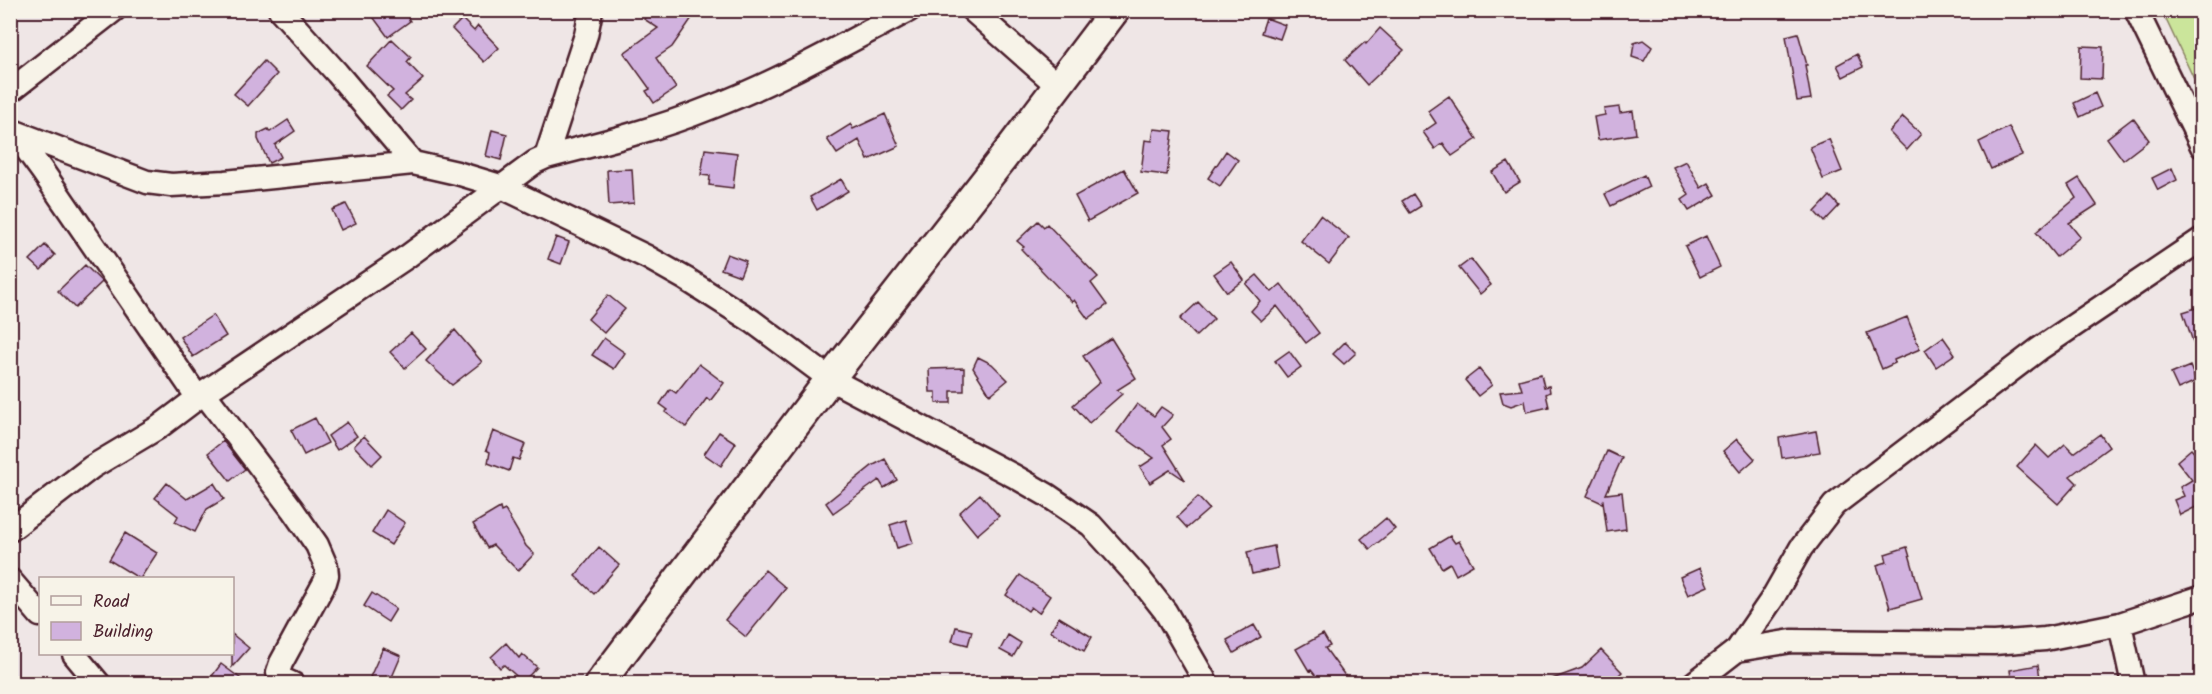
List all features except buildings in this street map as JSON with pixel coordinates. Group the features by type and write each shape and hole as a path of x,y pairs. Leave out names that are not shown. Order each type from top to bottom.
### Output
{"main road":[{"path":"599,684 830,379 1115,10"}],"street":[{"path":"10,92 114,10"},
{"path":"280,10 413,163"},
{"path":"546,157 586,35 591,10"},
{"path":"10,530 92,467 159,427 201,395 408,256 522,170 546,157 623,138 711,108 792,71 909,10"},
{"path":"972,10 1058,86"},
{"path":"2136,10 2202,146"},
{"path":"12,130 147,182 171,185 225,182 413,163 500,186 647,257 687,279 752,321 830,379 1022,481 1091,525 1139,578 1165,611 1207,684"},
{"path":"12,130 201,395 292,508 317,545 326,566 325,582 280,663 278,674 282,679 293,684"},
{"path":"1693,684 1737,650 1772,598 1800,548 1834,505 2039,349 2202,239"},
{"path":"10,580 39,614"},
{"path":"1737,650 1792,641 1994,643 2045,639 2120,624 2202,597"},
{"path":"2120,624 2133,684"},
{"path":"75,655 99,684"}],"green space":[{"path":"2162,11 2201,11 2201,94"}]}
